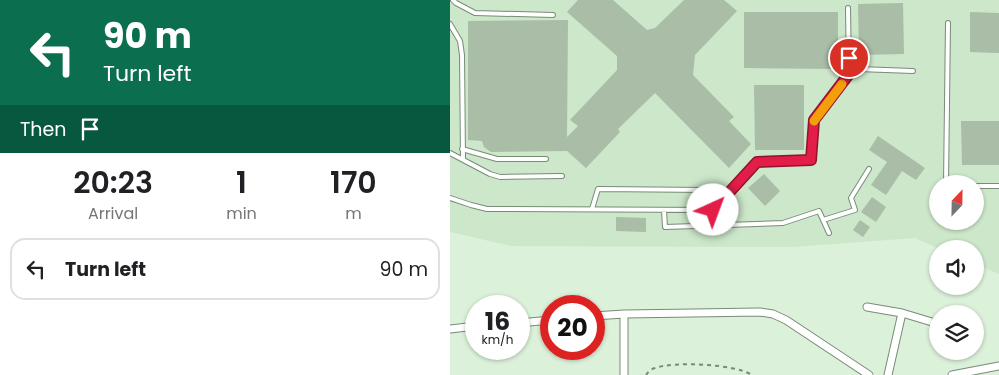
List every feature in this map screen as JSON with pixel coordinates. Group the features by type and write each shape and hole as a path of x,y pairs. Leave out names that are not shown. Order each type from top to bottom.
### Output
{"street":[{"path":"867,307 902,313 929,321"},
{"path":"605,315 760,312 773,314 786,320 869,375"},
{"path":"888,375 902,313"},
{"path":"624,314 624,375"},
{"path":"450,328 465,327"},
{"path":"952,375 999,366"}],"lane":[{"path":"453,0 476,13 553,15"},
{"path":"848,8 849,74"},
{"path":"946,175 948,23"},
{"path":"450,24 460,41 462,55 462,159"},
{"path":"450,198 487,209 713,210 757,162 811,160 814,120 849,74 858,68 913,71"},
{"path":"462,149 498,159 546,159"},
{"path":"450,153 490,174 500,177 562,176"},
{"path":"823,220 855,210 850,198 869,169"},
{"path":"984,186 999,186"},
{"path":"592,209 598,189 708,190 713,210"},
{"path":"664,210 665,226 783,223 819,210 829,233"}],"path":[{"path":"646,375 653,368 671,365 707,365 746,371 752,375"}],"shaded area":[{"path":"450,0 999,0 999,274 984,268 984,240 929,240 929,244 915,238 792,247 511,246 450,232"}],"building":[{"path":"578,0 613,0 647,30 655,28 684,0 724,0 737,11 695,55 693,75 734,117 729,121 751,144 729,168 655,93 618,129 620,132 586,168 567,151 491,152 484,147 482,141 468,140 468,21 568,20 567,137 578,126 570,120 617,70 617,56 567,12"},
{"path":"903,3 904,54 859,55 858,4"},
{"path":"744,12 838,12 838,69 744,68"},
{"path":"970,12 999,13 999,53 970,52"},
{"path":"754,85 804,85 804,150 755,150"},
{"path":"961,121 999,121 999,165 962,165"},
{"path":"878,136 925,168 916,180 902,171 886,195 871,185 887,162 869,150"},
{"path":"764,174 780,191 765,206 748,188"},
{"path":"872,197 886,207 876,222 861,212"},
{"path":"616,217 646,218 646,232 616,231"},
{"path":"860,220 870,227 863,237 853,230"}],"slow traffic":[{"path":"814,121 842,84"}],"route":[{"path":"713,210 757,162 811,160 814,120 849,74 849,58"}]}
